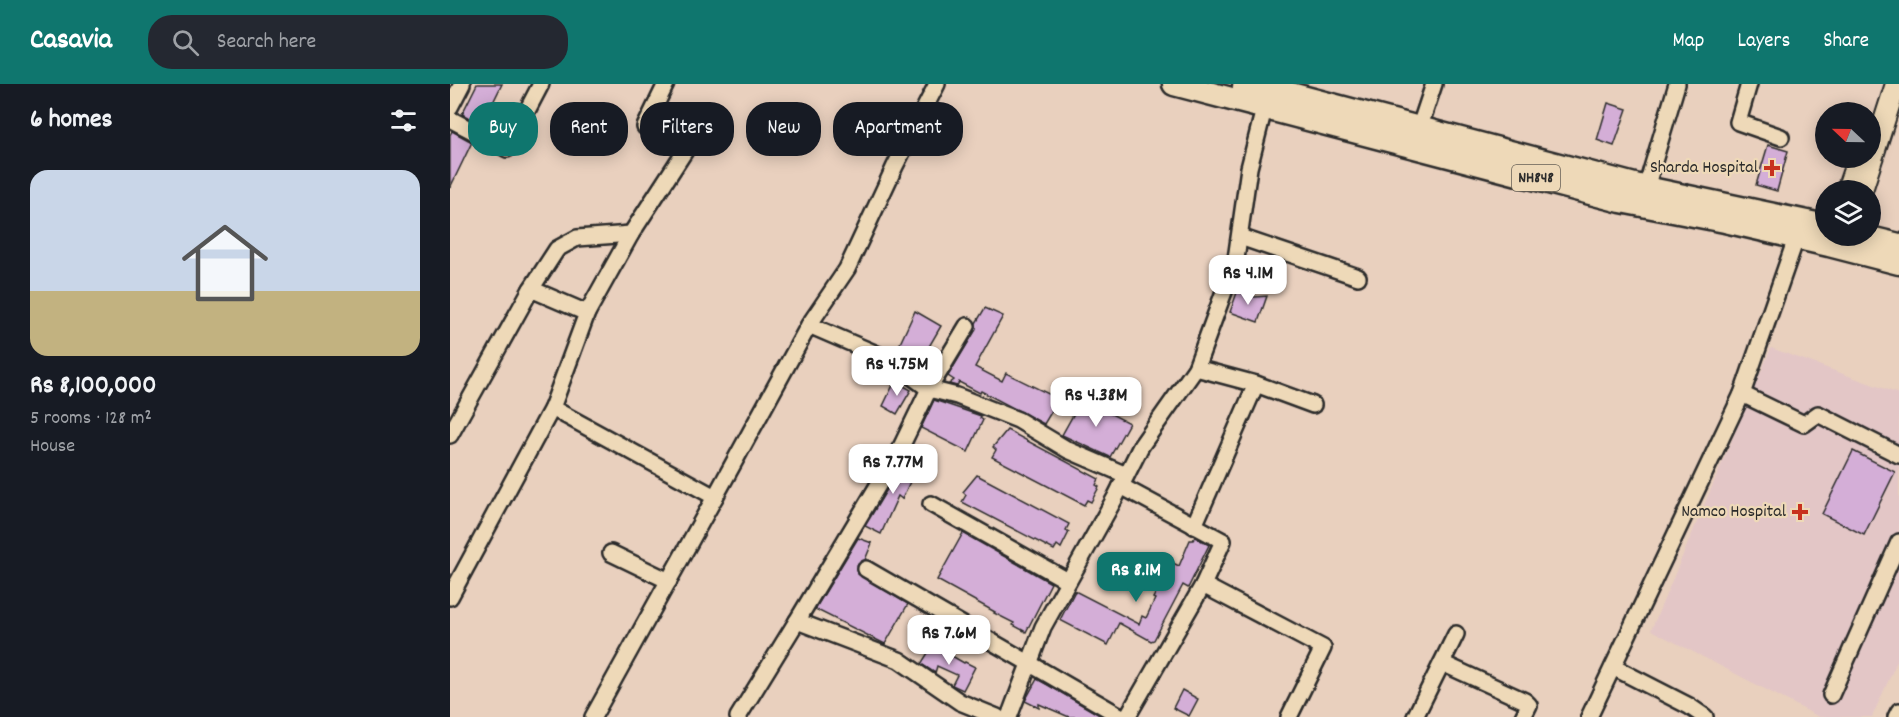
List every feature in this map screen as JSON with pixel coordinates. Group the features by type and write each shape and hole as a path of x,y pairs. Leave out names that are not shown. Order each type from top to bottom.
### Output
{"highway":[{"name":"NH848","path":"1174,84 1253,93 1419,129 1646,188 1707,209 1815,233"},
{"name":"NH848","path":"1253,93 1621,201 1707,209"},
{"path":"1881,241 1899,245"},
{"name":"NH848","path":"1856,246 1899,263"}],"main road":[{"path":"1877,102 1883,84"},
{"path":"1865,180 1896,84"}],"street":[{"path":"450,107 462,84"},
{"path":"450,119 507,149 541,84"},
{"path":"450,597 552,408 587,313 630,234 690,143 645,127 666,84"},
{"path":"593,717 809,325 847,269 895,166 937,84"},
{"path":"1419,129 1434,84"},
{"path":"1646,188 1677,84"},
{"path":"1749,84 1738,123 1781,138"},
{"path":"1009,717 1043,627 1141,446 1196,368 1236,259 1249,168 1253,93"},
{"path":"1589,717 1742,394 1799,229"},
{"path":"450,435 531,289 557,249 577,238 630,234"},
{"path":"1240,237 1358,277"},
{"path":"531,289 587,313"},
{"path":"809,325 888,359 929,389 957,396 1018,420 1124,481 1194,526 1223,541 1203,585 1127,717"},
{"path":"738,717 901,447 929,389 968,327"},
{"path":"1196,368 1256,384 1313,405"},
{"path":"1194,526 1256,384"},
{"path":"1742,394 1804,424 1818,414 1899,455"},
{"path":"552,408 714,497"},
{"path":"931,504 1068,581"},
{"path":"1831,695 1899,542"},
{"path":"611,553 669,581"},
{"path":"866,569 1122,717"},
{"path":"1203,585 1323,648 1289,717"},
{"path":"798,621 899,660 960,702 997,717"},
{"path":"1415,717 1456,634"},
{"path":"1442,663 1525,701 1528,705 1523,717"},
{"path":"1613,667 1689,706 1705,717"},
{"path":"1896,717 1899,711"}],"shaded area":[{"name":"Namco Hospital","path":"1771,348 1899,394 1899,657 1872,717 1819,717 1651,630"}],"building":[{"path":"477,84 502,84 493,102 468,102"},
{"path":"468,102 468,117 462,114"},
{"path":"1608,103 1627,109 1614,146 1597,140"},
{"path":"452,131 468,140 468,150 450,188 450,135"},
{"path":"1768,145 1788,151 1777,191 1756,185"},
{"path":"1239,287 1255,297 1267,296 1258,322 1230,312"},
{"path":"985,308 1003,316 975,367 1002,381 1006,373 1059,399 1044,424 981,391 980,393 959,382 957,386 949,384 954,380 948,376 975,331 976,323"},
{"path":"915,311 941,326 927,350 931,358 923,357 920,368 900,355 901,353 897,350"},
{"path":"895,381 911,390 897,414 883,406"},
{"path":"1082,399 1129,423 1110,457 1062,435"},
{"path":"934,400 981,416 983,420 968,452 921,428"},
{"path":"1007,430 1099,479 1096,485 1099,487 1091,502 1087,500 1084,505 992,457 996,450 993,447"},
{"path":"1853,451 1895,472 1864,535 1822,514"},
{"path":"907,456 919,462 902,499 898,496 881,534 865,526"},
{"path":"977,475 1069,524 1066,530 1069,532 1061,548 1057,545 1054,550 962,502 966,495 963,492"},
{"path":"963,533 1051,583 1026,632 937,580"},
{"path":"1195,537 1209,545 1188,588 1183,585 1154,640 1151,641 1119,623 1108,645 1060,620 1075,591 1139,624 1142,616 1146,618 1155,599 1153,598 1173,563 1179,566 1190,540"},
{"path":"858,538 872,543 865,560 857,565 858,574 908,604 885,644 815,609"},
{"path":"933,645 975,667 963,690 952,685 957,675 937,666 935,673 921,664"},
{"path":"1037,679 1103,717 1069,717 1039,704 1039,708 1025,701"},
{"path":"1182,690 1198,699 1189,716 1173,708"}],"place":[{"name":"Sharda Hospital","path":"1772,168"},
{"name":"Namco Hospital","path":"1800,512"}]}
